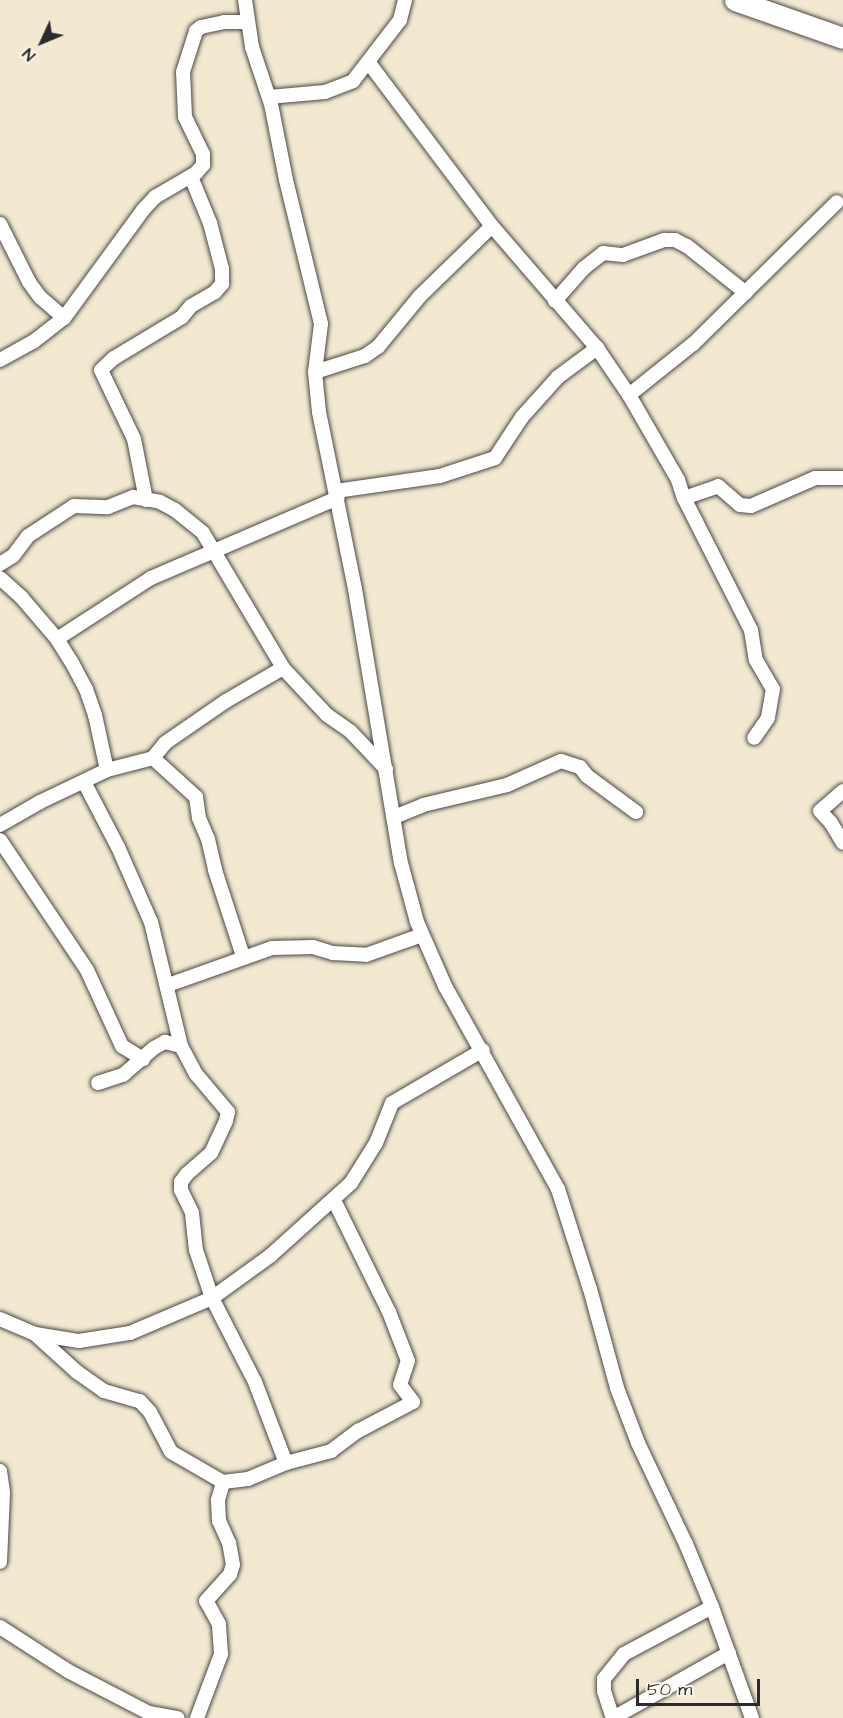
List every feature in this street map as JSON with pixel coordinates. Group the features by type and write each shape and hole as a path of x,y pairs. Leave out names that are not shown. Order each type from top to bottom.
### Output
{"main road":[{"path":"740,1 843,38"}],"street":[{"path":"246,0 252,47 268,97 285,180 321,324 315,372 320,412 337,494 386,769 400,863 422,935 445,986 483,1050 558,1189 620,1396 638,1443 712,1607 752,1718"},
{"path":"268,97 325,92 353,81 400,20 405,0"},
{"path":"0,360 33,342 64,318 143,210 155,197 191,177 203,165 203,154 185,117 182,92 183,72 196,31 207,25 247,22"},
{"path":"369,63 492,226 597,348 629,395 678,480 684,498 751,630 756,660 773,689 768,718 754,738"},
{"path":"146,500 135,439 101,370 114,358 182,317 191,306 215,292 222,284 222,269 210,223 191,177"},
{"path":"629,395 674,361 837,202"},
{"path":"0,224 29,282 40,297 64,318"},
{"path":"315,372 365,356 378,347 420,296 492,226"},
{"path":"555,301 584,268 603,254 623,255 664,240 675,240 687,246 746,293"},
{"path":"57,639 151,578 213,552 337,494 440,476 495,458 522,417 558,377 597,348"},
{"path":"684,498 718,486 740,505 751,506 815,478 843,478"},
{"path":"0,564 13,556 28,536 74,506 108,507 133,496 160,502 187,518 203,533 283,668 327,715 351,732 386,769"},
{"path":"0,578 22,598 57,639 86,689 107,770"},
{"path":"0,825 40,802 107,770 153,758 165,743 210,712 283,668"},
{"path":"153,758 196,797 199,818 243,956"},
{"path":"394,817 423,805 507,785 561,761 580,767 587,776 636,812"},
{"path":"84,782 118,847 151,922 181,1046 196,1074 228,1112 211,1153 187,1174 181,1182 181,1190 192,1214 196,1250 212,1298 255,1382 286,1463"},
{"path":"843,791 820,811 831,823 843,843"},
{"path":"0,840 87,970 118,1039 126,1050 143,1059"},
{"path":"168,985 243,956 272,948 313,947 333,953 366,955 422,935"},
{"path":"98,1083 123,1075 165,1042 181,1046"},
{"path":"0,1319 35,1334 79,1341 130,1333 212,1298 270,1256 351,1183 376,1143 392,1104 483,1050"},
{"path":"35,1334 76,1372 104,1391 140,1401 150,1412 171,1452 223,1482 248,1479 286,1463 331,1451 358,1431 413,1402 400,1385 408,1361 389,1312 334,1200"},
{"path":"0,1471 3,1493 0,1562"},
{"path":"197,1718 221,1654 219,1624 206,1601 230,1574 233,1565 229,1543 219,1521 218,1500 223,1482"},
{"path":"712,1607 624,1653 603,1679 604,1691 613,1718 729,1653"},
{"path":"0,1627 68,1671 149,1713 178,1718"}]}
